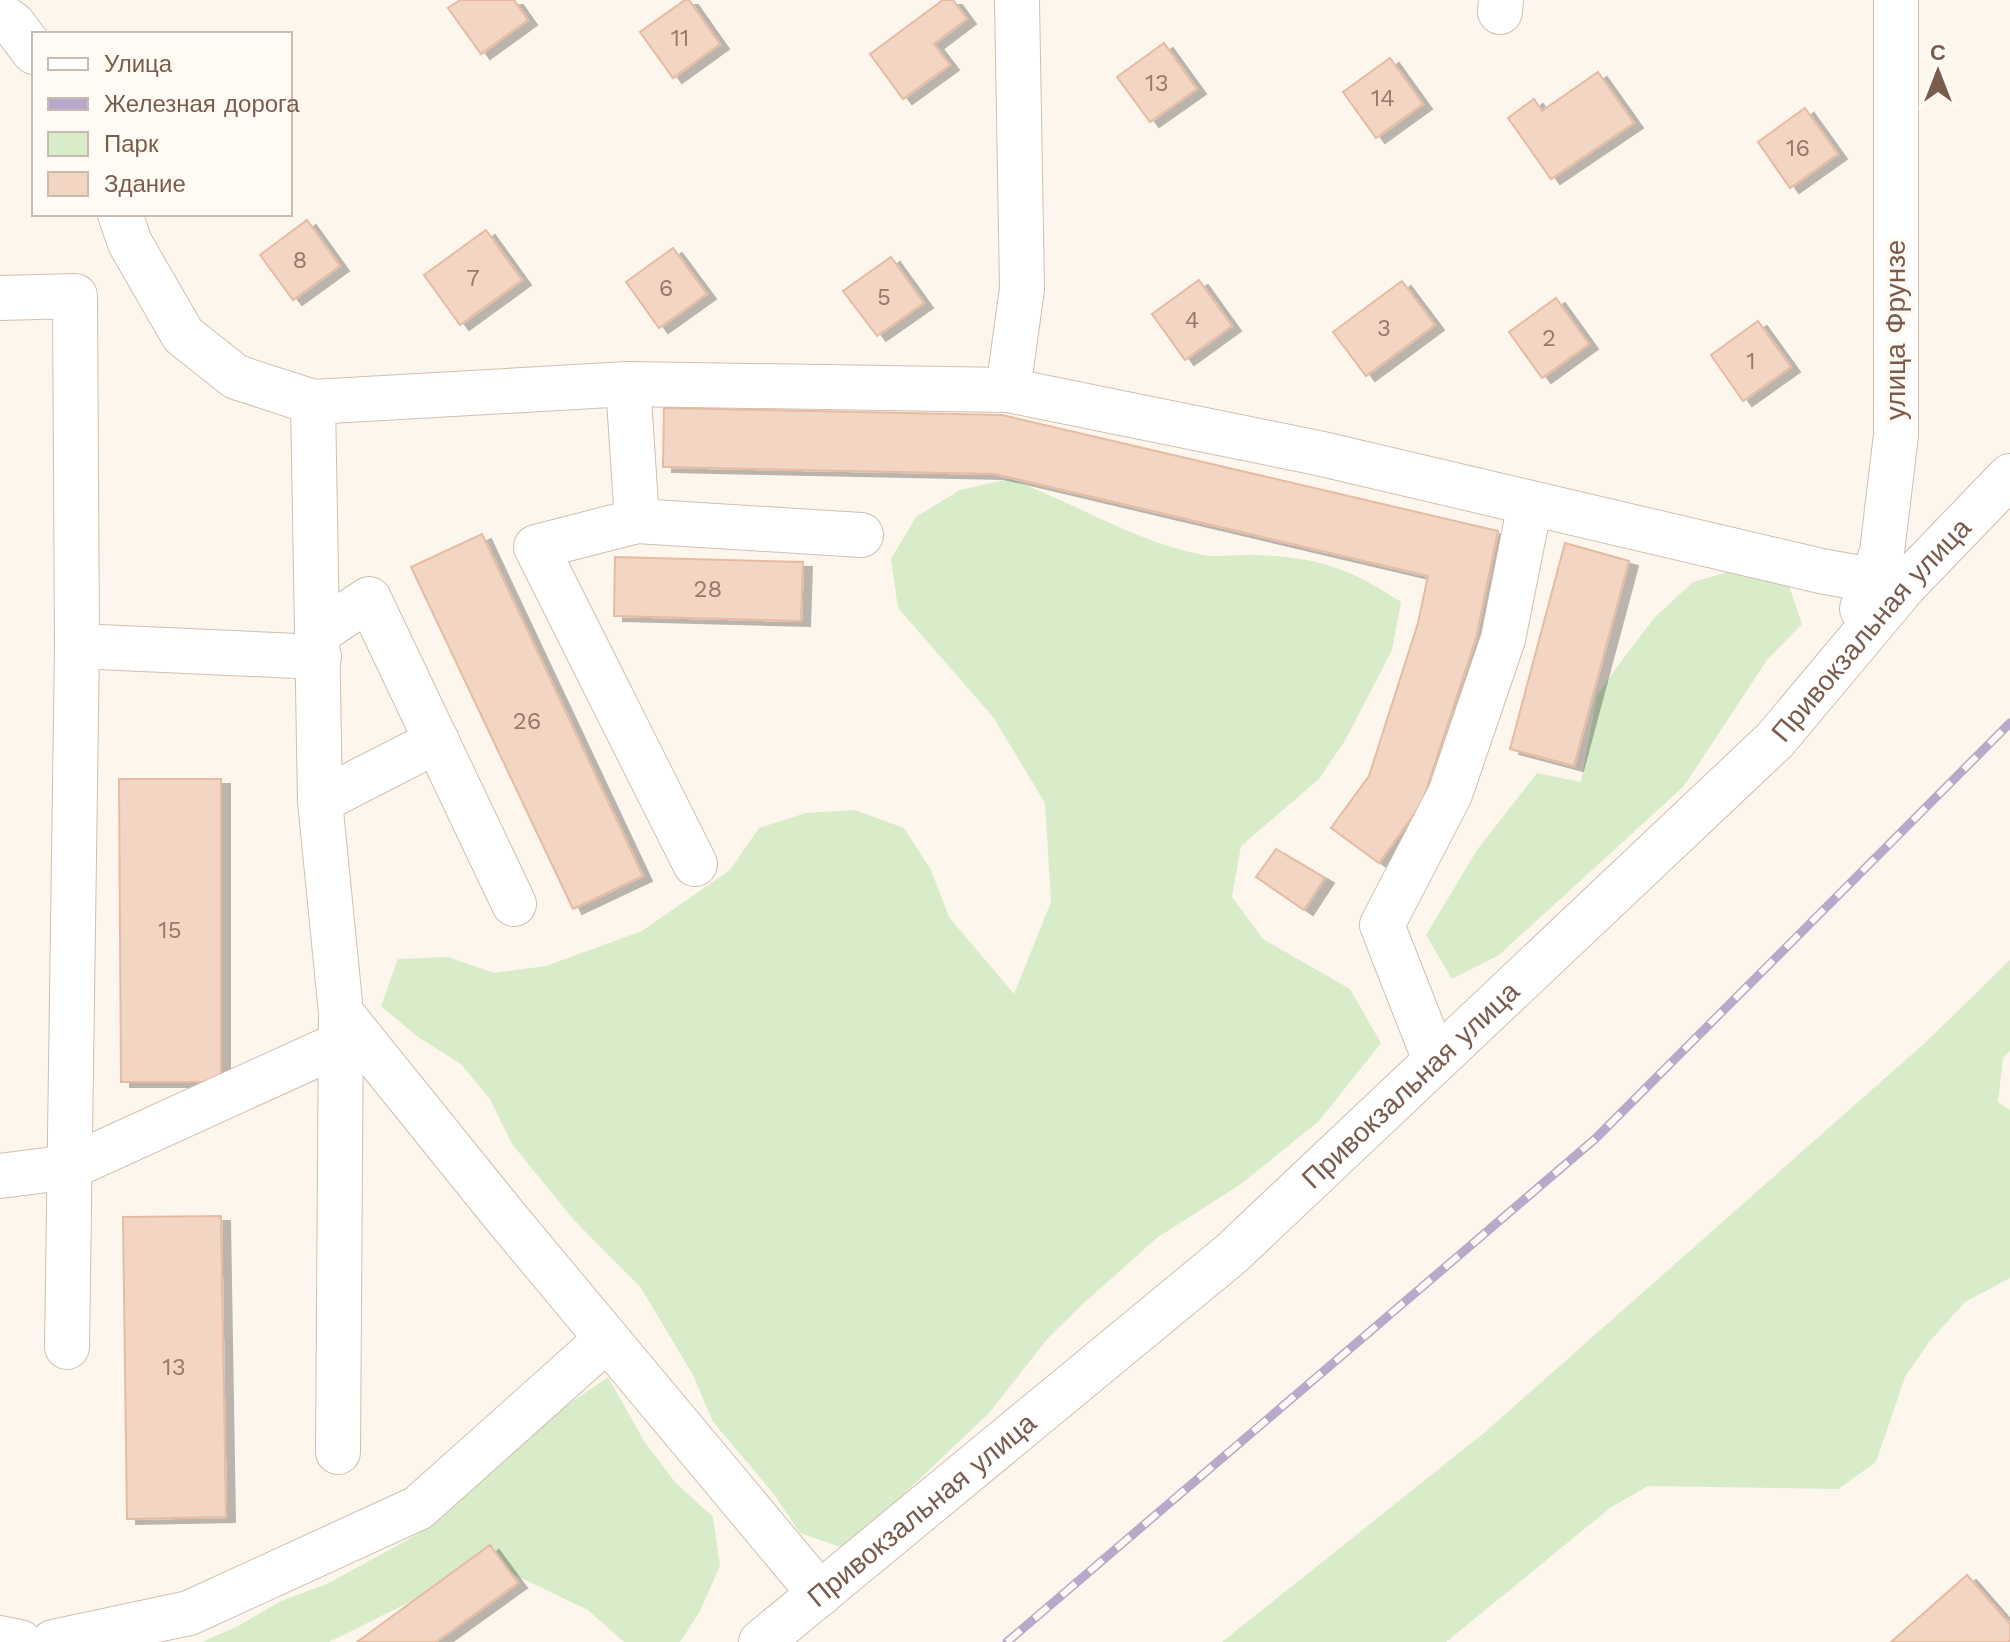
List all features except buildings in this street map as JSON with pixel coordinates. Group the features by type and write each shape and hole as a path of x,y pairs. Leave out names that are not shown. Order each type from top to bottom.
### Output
{"street":[{"path":"1008,390 1022,289 1017,0"},
{"name":"улица Фрунзе","path":"1888,583 1882,552 1896,435 1896,0"},
{"path":"0,15 13,24 32,49"},
{"path":"121,216 130,243 183,335 236,377 313,402 628,384 1008,390 1318,453 1530,504 1888,583"},
{"path":"0,298 75,296 77,646 67,1347"},
{"path":"628,384 637,521"},
{"path":"313,402 320,801 341,1028 338,1452"},
{"name":"Привокзальная улица","path":"761,1642 1231,1254 1775,740 1846,653 1888,583 2010,476"},
{"path":"1435,1060 1382,925 1450,794 1503,639 1530,504"},
{"path":"695,864 536,547 637,521 861,535"},
{"path":"77,646 319,644 369,599 514,904"},
{"path":"320,801 437,741"},
{"path":"0,1176 70,1167 341,1028"},
{"path":"341,1028 820,1594"},
{"path":"53,1642 189,1613 418,1508 607,1339"},
{"path":"0,1638 20,1642"}],"green space":[{"path":"1009,479 1178,549 1210,556 1258,555 1317,562 1350,573 1401,602 1392,650 1346,739 1319,779 1241,846 1232,897 1263,939 1350,989 1381,1043 1319,1121 1241,1184 1158,1237 1085,1302 1049,1337 989,1413 846,1549 800,1533 773,1493 713,1422 693,1375 641,1288 573,1219 512,1144 490,1099 461,1064 418,1037 381,1006 398,959 448,957 494,973 546,966 642,931 730,870 759,828 806,813 855,810 904,828 931,870 949,917 1014,994 1051,902 1045,803 993,717 898,608 891,559 916,517 960,490"},
{"path":"1742,568 1789,586 1802,624 1767,660 1684,786 1499,955 1452,979 1426,935 1477,850 1537,773 1581,782 1597,695 1655,617 1693,582"},
{"path":"2010,960 2010,1051 2003,1058 1998,1102 2010,1110 2010,1278 1965,1302 1929,1342 1905,1377 1876,1462 1838,1489 1648,1486 1610,1508 1446,1642 1222,1642 1484,1433 1927,1041"},
{"path":"608,1377 644,1441 675,1482 713,1517 720,1566 699,1613 680,1642 624,1642 588,1610 496,1566 450,1582 329,1642 202,1642 281,1601 327,1584 416,1535 454,1506 524,1435"}],"railway":[{"path":"1007,1642 1595,1139 2010,723"}]}
